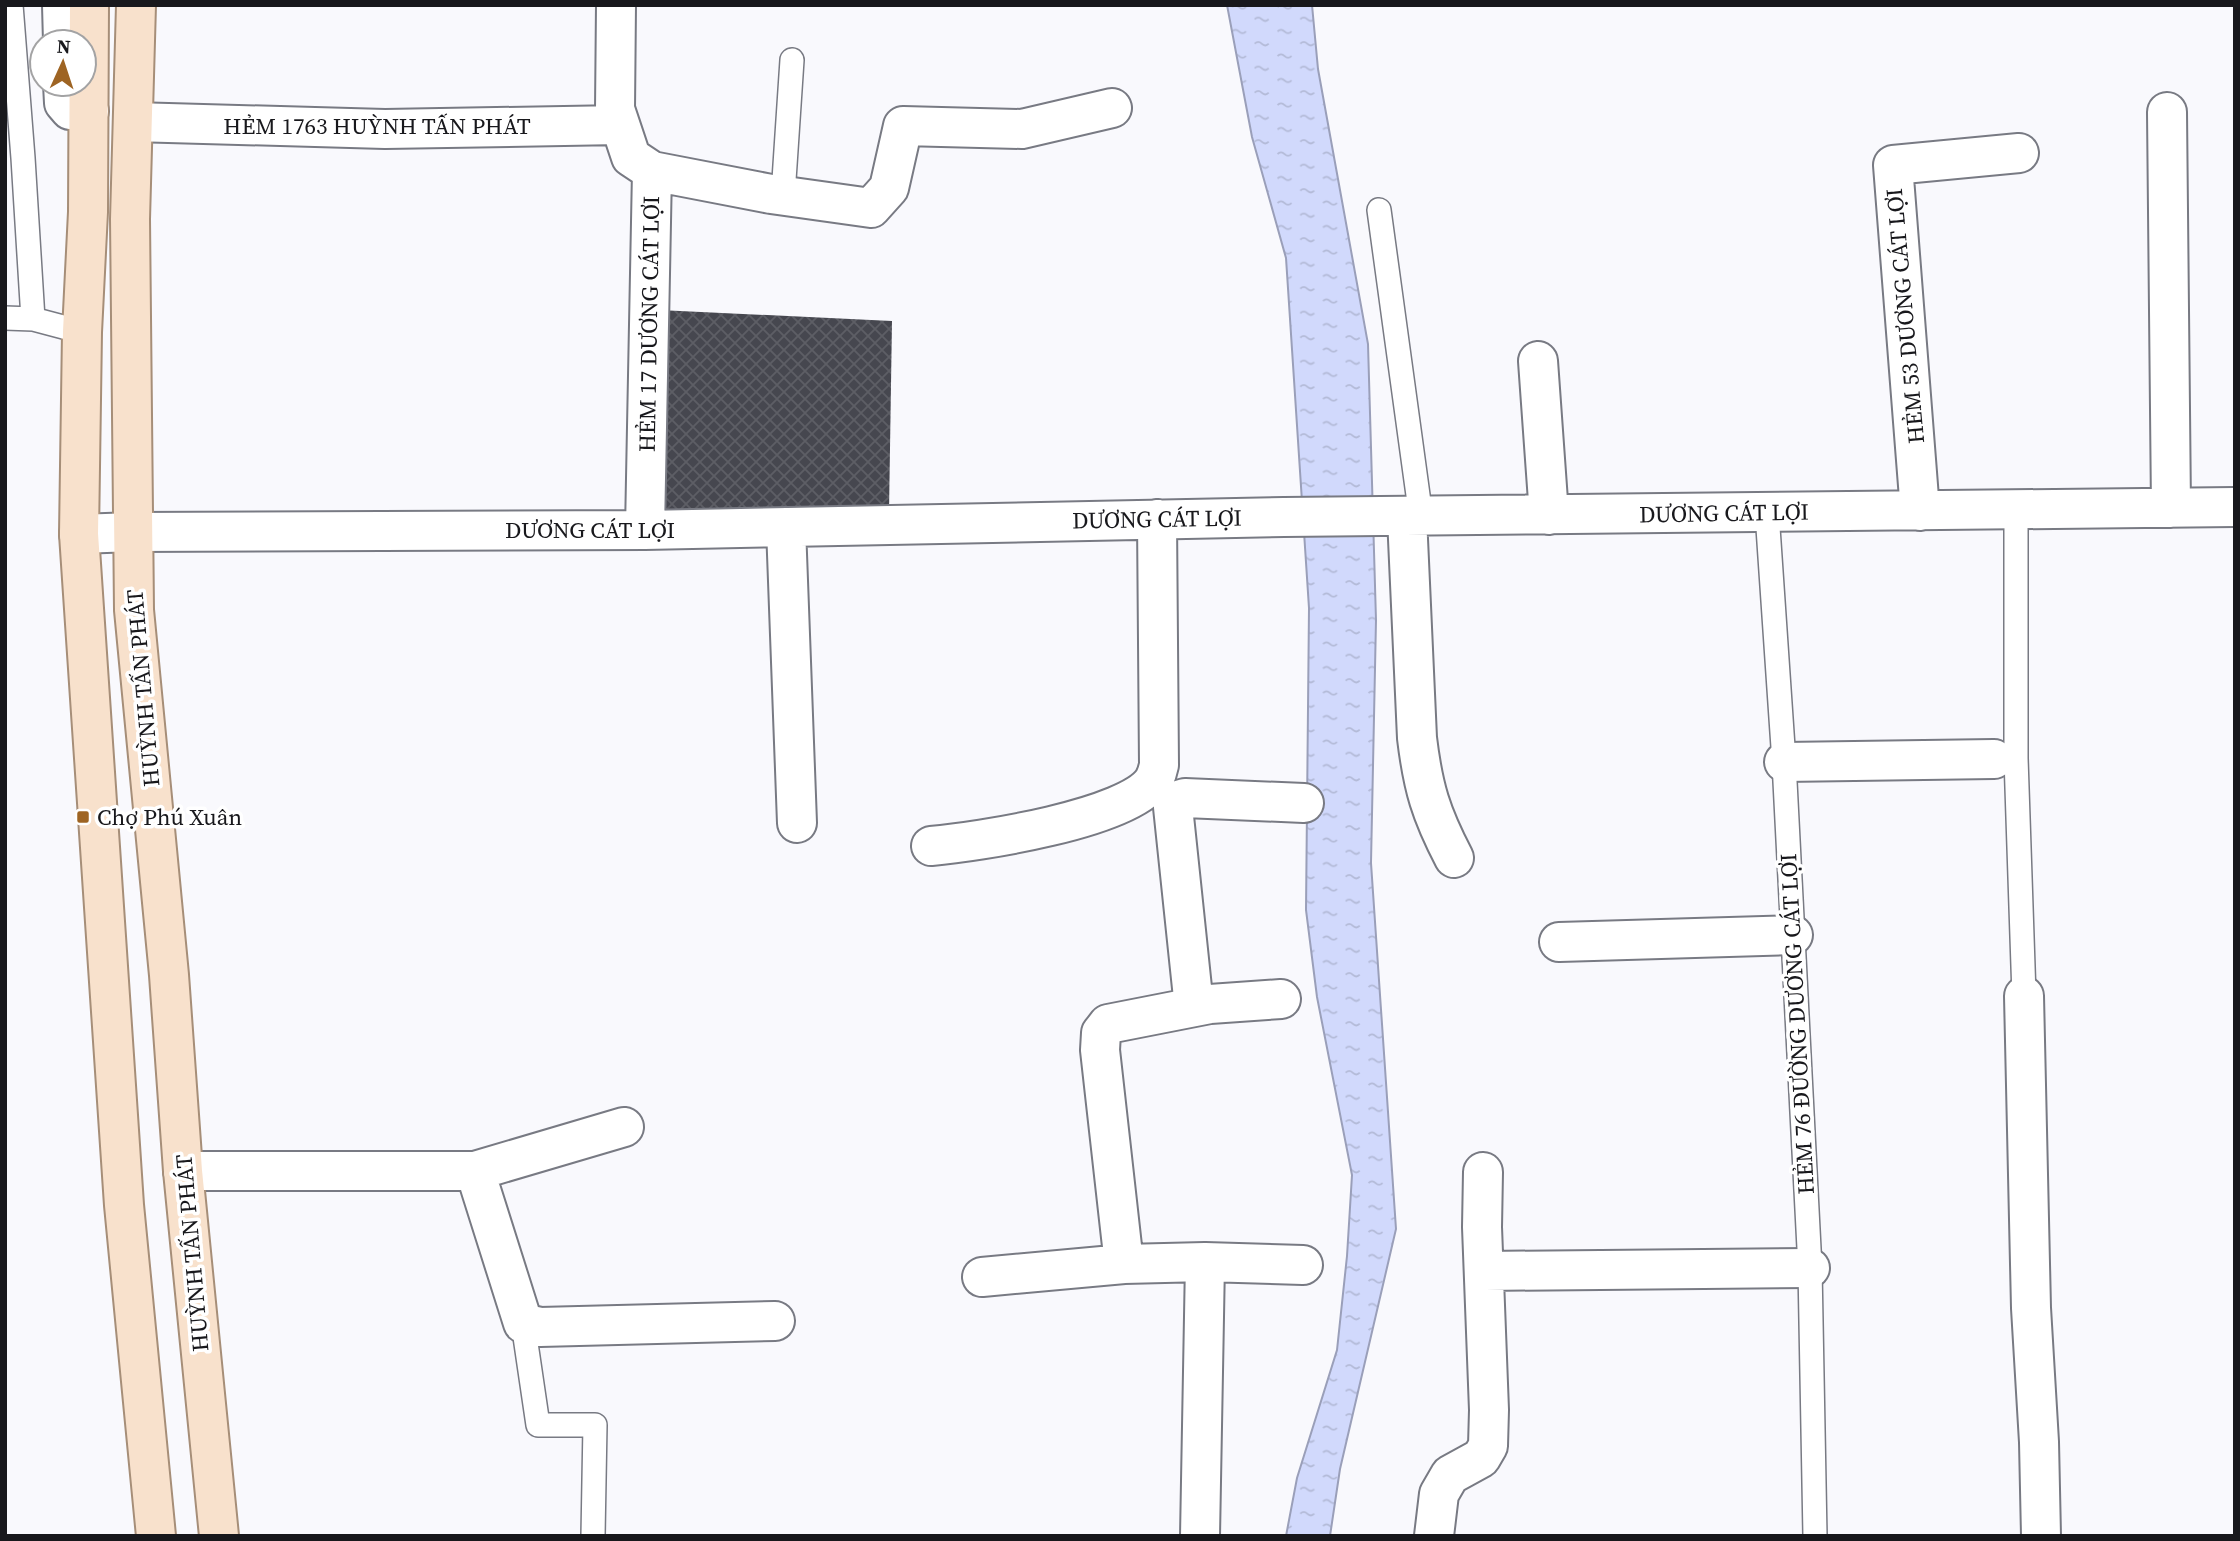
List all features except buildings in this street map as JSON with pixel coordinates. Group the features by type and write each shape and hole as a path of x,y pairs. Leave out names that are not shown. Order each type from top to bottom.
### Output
{"main road":[{"path":"86,28 89,5"},
{"name":"HUỲNH TẤN PHÁT","path":"136,5 130,219 134,610 169,975 183,1171 219,1536"},
{"path":"76,98 88,212 82,332 79,534 124,1205 156,1536"}],"street":[{"path":"62,5 63,28"},
{"name":"HẺM 17 DƯƠNG CÁT LỢI","path":"616,5 615,109 631,157 652,171 645,530"},
{"path":"652,171 872,208 889,188 903,126 1022,129 1112,108"},
{"path":"2167,112 2171,508"},
{"name":"HẺM 1763 HUỲNH TẤN PHÁT","path":"133,122 385,129 621,125"},
{"name":"HẺM 53 DƯƠNG CÁT LỢI","path":"1920,511 1893,165 2019,153"},
{"path":"1538,360 1549,515"},
{"name":"DƯƠNG CÁT LỢI","path":"79,534 645,530 1284,517 2235,507"},
{"path":"1406,517 1421,771 1426,796 1454,858"},
{"path":"931,846 974,842 1115,807 1154,781 1159,765 1157,519"},
{"path":"786,527 797,823"},
{"path":"1784,762 1994,759"},
{"path":"1194,1007 1173,807 1175,802 1185,798 1304,803"},
{"path":"1559,942 1793,935"},
{"path":"2024,996 2031,1308 2039,1442 2040,1536"},
{"path":"1124,1264 1100,1050 1101,1033 1108,1024 1194,1007 1281,999"},
{"path":"183,1171 475,1171 624,1127"},
{"path":"475,1171 523,1323 540,1327 775,1321"},
{"path":"1434,1536 1438,1494 1450,1475 1481,1458 1488,1446 1483,1172"},
{"path":"1200,1536 1205,1262"},
{"path":"982,1277 1124,1264 1205,1262 1303,1265"},
{"path":"1485,1271 1810,1268"}],"lane":[{"path":"11,5 14,159 33,318"},
{"path":"783,195 792,60"},
{"path":"1378,210 1406,517"},
{"path":"5,317 33,318 82,332"},
{"path":"2016,510 2016,758 2024,996"},
{"name":"HẺM 76 ĐƯỜNG DƯƠNG CÁT LỢI","path":"1767,513 1784,762 1810,1268 1815,1536"},
{"path":"523,1323 538,1425 595,1425 593,1536"}],"water":[{"path":"1227,5 1312,5 1318,69 1368,344 1376,620 1371,863 1396,1229 1340,1469 1330,1536 1286,1536 1297,1478 1337,1350 1352,1175 1317,997 1306,910 1309,608 1286,258 1252,137"}],"place":[{"name":"Chợ Phú Xuân","path":"83,817"}]}
